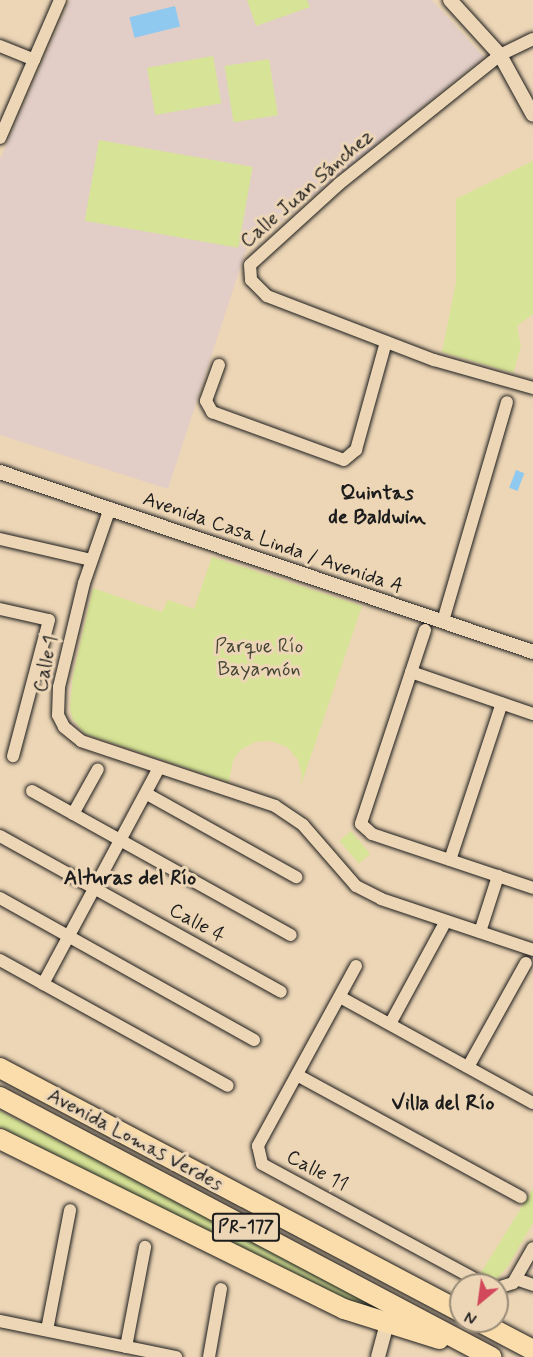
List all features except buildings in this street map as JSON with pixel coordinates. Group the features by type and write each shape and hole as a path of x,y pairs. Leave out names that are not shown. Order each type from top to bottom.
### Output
{"highway":[{"name":"Avenida Lomas Verdes","path":"0,1068 449,1306"},
{"name":"Avenida Lomas Verdes","path":"0,1097 490,1357"},
{"path":"0,1139 344,1309 490,1357"},
{"path":"501,1333 533,1350"}],"street":[{"path":"0,137 60,0"},
{"path":"450,0 500,55 533,116"},
{"path":"500,55 533,39"},
{"path":"0,46 34,60"},
{"name":"Calle Juan Sánchez","path":"500,55 339,184 249,265 251,280 267,296 434,360 533,388"},
{"path":"219,365 206,401 212,412 344,460 356,450 386,342"},
{"path":"442,621 507,402"},
{"name":"Avenida Casa Linda / Avenida A","path":"0,472 533,652"},
{"name":"Calle 1","path":"110,508 91,560 59,687 58,716 64,727 81,741 275,806 303,825 356,886 381,898 533,950"},
{"path":"0,539 91,560"},
{"path":"0,609 49,620 13,756"},
{"path":"425,630 361,824 372,834 533,888"},
{"path":"411,672 533,714"},
{"path":"450,860 502,703"},
{"path":"43,984 159,768"},
{"path":"73,814 98,769"},
{"path":"32,791 291,935"},
{"path":"147,794 296,877"},
{"name":"Calle 4","path":"0,836 281,992"},
{"path":"480,932 498,876"},
{"path":"0,898 254,1040"},
{"path":"390,1024 446,921"},
{"path":"0,960 228,1086"},
{"path":"468,1067 526,963"},
{"name":"Calle 11","path":"356,966 258,1146 262,1164 464,1273"},
{"path":"340,997 533,1103"},
{"path":"297,1075 521,1197"},
{"path":"47,1330 70,1210"},
{"path":"126,1347 145,1247"},
{"path":"509,1285 516,1279 533,1248"},
{"path":"516,1279 533,1285"},
{"path":"209,1357 221,1289"},
{"path":"0,1321 176,1357"},
{"path":"378,1357 387,1323"}],"shaded area":[{"path":"70,0 432,0 484,57 246,250 168,489 0,435 0,159"}],"green space":[{"path":"247,0 307,0 310,7 256,26"},
{"path":"213,56 221,103 155,115 147,68"},
{"path":"269,59 278,115 233,122 225,66"},
{"path":"99,140 253,167 238,248 85,221"},
{"path":"533,161 533,314 517,326 521,347 513,373 442,352 456,282 456,199"},
{"name":"Parque Río Bayamón","path":"212,557 362,606 300,788 302,776 298,760 287,747 271,741 255,742 240,750 233,761 229,782 85,734 72,718 70,707 73,675 93,588 162,612 168,600 194,609"},
{"path":"351,831 370,854 359,864 340,841"},
{"path":"0,1111 398,1318 346,1301 0,1127"},
{"path":"533,1189 533,1223 508,1266 502,1273 481,1273"}],"water":[{"path":"175,6 180,26 134,38 129,17"},
{"path":"516,470 524,473 518,491 509,488"}],"district":[{"name":"Quintas de Baldwin","path":"377,505"},
{"name":"Alturas del Río","path":"130,878"},
{"name":"Villa del Río","path":"443,1103"}]}
